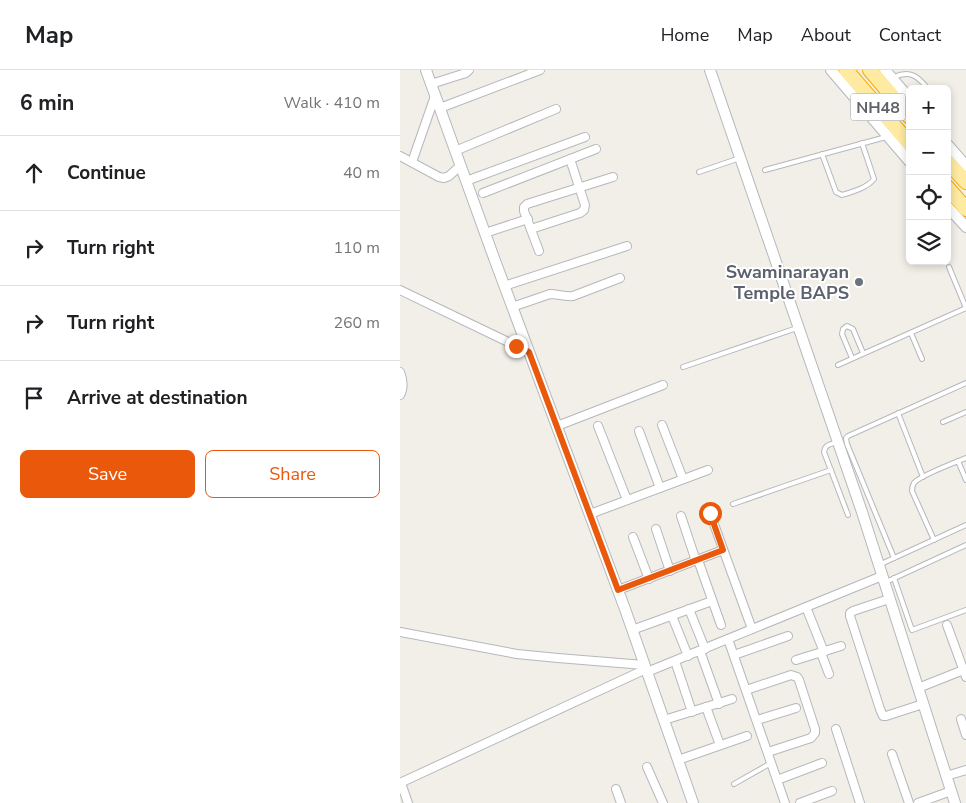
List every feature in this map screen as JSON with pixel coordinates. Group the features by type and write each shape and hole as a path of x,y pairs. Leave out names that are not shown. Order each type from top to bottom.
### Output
{"highway":[{"name":"NH48","path":"846,70 906,139"},
{"name":"NH48","path":"870,70 906,112"},
{"path":"951,165 966,182"},
{"path":"951,192 966,209"}],"street":[{"path":"426,70 484,233 618,590 678,760 690,802"},
{"path":"431,84 466,73 469,70"},
{"path":"440,108 540,70"},
{"path":"710,70 838,442 955,803"},
{"path":"830,70 906,157"},
{"path":"888,74 906,94"},
{"path":"412,162 435,96"},
{"path":"455,151 556,109"},
{"path":"466,181 586,136"},
{"path":"483,193 596,149"},
{"path":"951,149 966,166"},
{"path":"400,156 444,178 460,166"},
{"path":"531,229 584,210 585,205 570,159"},
{"path":"539,251 524,207 528,204 613,177"},
{"path":"951,210 966,227"},
{"path":"484,233 528,219"},
{"path":"504,286 627,246"},
{"path":"512,307 550,294 567,297 573,296 620,278"},
{"path":"400,290 529,352"},
{"path":"400,372 403,384 400,396"},
{"path":"557,426 663,386"},
{"path":"662,425 683,479"},
{"path":"598,426 627,500"},
{"path":"639,431 660,488"},
{"path":"590,514 708,470"},
{"path":"710,513 752,629"},
{"path":"681,516 721,626"},
{"path":"656,529 670,571"},
{"path":"633,537 649,579"},
{"path":"618,590 723,550"},
{"path":"408,803 400,783 646,669 675,661 806,607 883,579"},
{"path":"889,599 852,610 850,613 880,710 883,716 886,716 923,704"},
{"path":"632,630 712,601"},
{"path":"806,607 829,674"},
{"path":"689,610 718,704"},
{"path":"672,616 688,656"},
{"path":"918,688 965,672 947,625"},
{"path":"400,632 517,654 646,669"},
{"path":"734,655 788,636"},
{"path":"728,639 785,803"},
{"path":"796,660 841,646"},
{"path":"675,661 692,712"},
{"path":"746,690 791,674 799,680 815,733 811,738 768,752"},
{"path":"664,720 732,699"},
{"path":"706,707 720,745"},
{"path":"757,720 796,708"},
{"path":"960,719 966,735"},
{"path":"836,729 860,803"},
{"path":"678,760 747,736"},
{"path":"892,754 909,803"},
{"path":"777,780 822,763"},
{"path":"647,767 663,803"},
{"path":"946,776 966,770"},
{"path":"616,789 621,803"},
{"path":"800,803 832,791"},
{"path":"918,803 951,791"}],"lane":[{"path":"888,74 906,71 914,73 924,85"},
{"path":"765,170 888,136"},
{"path":"822,154 836,192 842,195 870,185 874,179 862,143"},
{"path":"699,172 740,158"},
{"path":"838,365 966,308 949,267"},
{"path":"852,358 842,334 843,329 848,326 852,329 863,353"},
{"path":"683,367 799,328"},
{"path":"911,333 922,359"},
{"path":"894,558 846,441 848,436 966,383"},
{"path":"943,422 966,412"},
{"path":"898,413 923,477"},
{"path":"838,442 827,445 824,452 848,515"},
{"path":"934,540 912,491 915,482 966,458"},
{"path":"958,462 966,480"},
{"path":"733,504 831,470"},
{"path":"879,565 966,525"},
{"path":"883,579 894,578 966,545"},
{"path":"894,578 912,630 966,610"},
{"path":"755,768 771,763"},
{"path":"734,784 771,763"}],"place":[{"name":"Swaminarayan Temple BAPS","path":"859,282"}],"route":[{"path":"516,346 529,352 618,590 723,550 710,513"}]}
